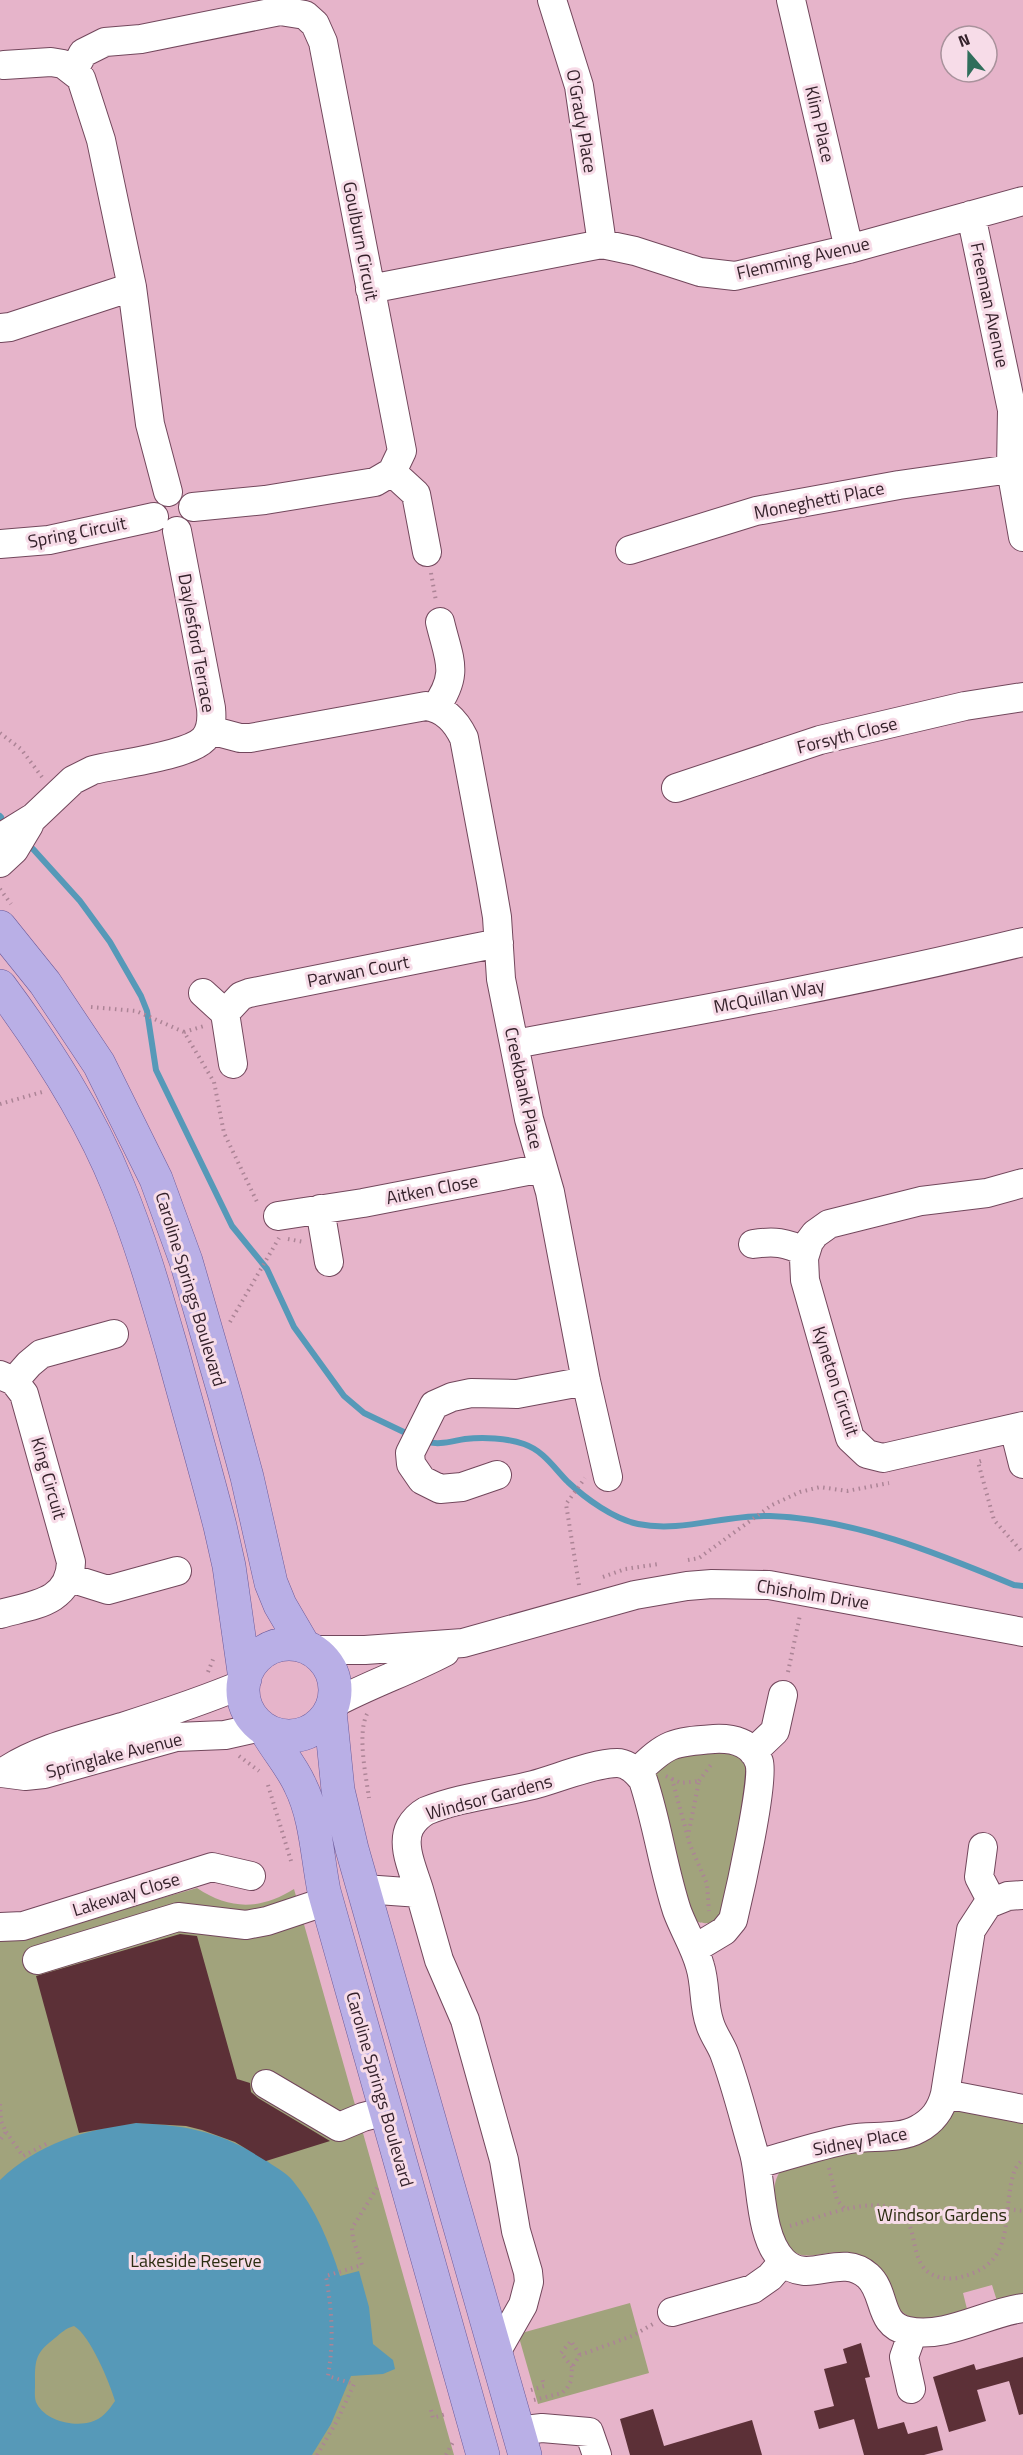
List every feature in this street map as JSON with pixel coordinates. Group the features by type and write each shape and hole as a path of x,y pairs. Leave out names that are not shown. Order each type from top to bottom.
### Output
{"main road":[{"name":"Caroline Springs Boulevard","path":"0,927 45,983 94,1056 120,1103 156,1179 186,1261 225,1396 250,1488 271,1583 280,1605 309,1648"},
{"name":"Caroline Springs Boulevard","path":"0,986 34,1034 72,1096 117,1184 134,1225 151,1276 220,1526 234,1595 244,1682"},
{"path":"332,1707 323,1721 314,1729 302,1734 289,1736 263,1728 247,1708 243,1696 244,1682 249,1667 267,1650 279,1645 309,1648 325,1660 332,1674 336,1689 332,1707 338,1790 423,2100 521,2443 481,2448"},
{"name":"Caroline Springs Boulevard","path":"263,1728 289,1766 306,1799 327,1902 481,2448"},
{"path":"386,2111 423,2100"}],"street":[{"name":"O'Grady Place","path":"552,0 579,86 602,244"},
{"name":"Klim Place","path":"791,0 849,249"},
{"name":"Goulburn Circuit","path":"78,65 109,50 141,39 307,7 323,42 402,451 392,472"},
{"path":"2,66 51,62 78,65 101,140 132,287 150,423 168,492"},
{"name":"Flemming Avenue","path":"370,289 602,244 635,251 700,272 735,276 849,249 1023,201"},
{"name":"Freeman Avenue","path":"971,216 1012,410 1011,469 1023,537"},
{"path":"0,328 132,287"},
{"name":"Moneghetti Place","path":"630,549 756,511 899,485 1011,469"},
{"path":"193,507 265,500 375,482 392,472 416,494 427,552"},
{"path":"174,491 187,496 193,507 192,520 183,529 165,524 153,511 157,499 168,492 174,491"},
{"name":"Spring Circuit","path":"0,544 49,540 165,524"},
{"name":"Daylesford Terrace","path":"0,838 34,818 82,774 184,751 204,739 210,730 211,708 165,524"},
{"path":"210,730 250,738 414,707 435,708 447,690 451,670 440,622"},
{"name":"Forsyth Close","path":"676,788 820,740 965,706 1023,697"},
{"name":"Creekbank Place","path":"435,708 452,718 464,738 491,882 501,979 532,1136 550,1192 586,1381 595,1479"},
{"name":"Daylesford Terrace","path":"0,863 14,850 34,818"},
{"name":"McQuillan Way","path":"514,1044 920,967 1023,942"},
{"name":"Parwan Court","path":"225,1013 240,996 249,993 499,943"},
{"path":"202,993 225,1013 233,1064"},
{"name":"Aitken Close","path":"274,1227 320,1209 543,1168"},
{"path":"753,1244 774,1241 791,1245 805,1252 815,1233 829,1224 921,1201 987,1192 1023,1183"},
{"path":"320,1209 329,1262"},
{"name":"Kyneton Circuit","path":"805,1252 805,1280 850,1438 867,1454 883,1458 1020,1442"},
{"path":"7,1378 41,1354 114,1334"},
{"name":"King Circuit","path":"7,1378 24,1394 29,1406 67,1544 71,1562 69,1578"},
{"path":"497,1475 462,1486 440,1489 422,1480 411,1464 410,1454 434,1405 452,1397 471,1393 517,1394 586,1381"},
{"path":"0,1614 51,1598 63,1589 69,1578 108,1590 177,1571"},
{"name":"Chisholm Drive","path":"332,1707 373,1683 423,1664 463,1643 614,1600 687,1586 769,1585 1023,1632"},
{"name":"Chisholm Drive","path":"309,1648 365,1650 463,1643"},
{"name":"Springlake Avenue","path":"1,1773 36,1755 195,1705 244,1682"},
{"path":"753,1752 775,1731 783,1695"},
{"name":"Springlake Avenue","path":"1,1773 25,1776 44,1774 176,1737 225,1735 263,1728"},
{"path":"694,1949 724,1931 733,1920 760,1773 759,1763 753,1752 732,1739 676,1743 658,1751 649,1774 643,1779 678,1912 694,1949 704,1981 710,2024 734,2080 757,2164 769,2235 783,2262 802,2271 842,2266 863,2272 876,2287 889,2321 899,2329 914,2332 937,2331 1023,2308"},
{"name":"Windsor Gardens","path":"420,1893 407,1841 410,1827 419,1815 437,1807 490,1793 533,1785 608,1764 624,1764 649,1774"},
{"path":"982,1847 979,1877 992,1902 1008,1896 1023,1895"},
{"name":"Lakeway Close","path":"0,1927 23,1926 212,1867 251,1876"},
{"path":"364,1889 420,1893 439,1960 465,2020 504,2160 516,2231 529,2282 523,2305 495,2354"},
{"path":"37,1960 178,1917 246,1925 267,1921 327,1902"},
{"name":"Sidney Place","path":"757,2164 849,2139 916,2131 938,2113 945,2094 971,1930 982,1911 992,1902"},
{"path":"266,2084 339,2127 386,2111"},
{"path":"945,2094 1023,2109"},
{"path":"672,2312 753,2289 770,2277 783,2262"},
{"path":"911,2389 904,2357 914,2332"},
{"path":"521,2443 542,2428 589,2432 597,2455"}],"path":[{"path":"427,552 440,622"},
{"path":"0,733 21,748 45,780"},
{"path":"90,1007 136,1011 184,1032 214,1083 224,1133 274,1227 255,1281 229,1324"},
{"path":"0,1104 46,1091"},
{"path":"967,1465 1020,1442"},
{"path":"978,1462 994,1520 1023,1553"},
{"path":"579,1585 566,1510 568,1498 595,1479"},
{"path":"678,1561 699,1558 772,1505 800,1492 820,1487 847,1491 899,1481"},
{"path":"598,1579 625,1569 667,1563"},
{"path":"569,1588 588,1582"},
{"path":"783,1695 805,1591"},
{"path":"649,1774 681,1783 699,1781 688,1837"},
{"path":"672,1779 688,1837 706,1884 709,1897 708,1917"},
{"path":"0,2104 1,2121 23,2156 50,2142"},
{"path":"0,2140 6,2132"},
{"path":"781,2229 870,2204 878,2204 903,2216 910,2226 918,2257 924,2269 936,2276 950,2279 974,2272 994,2259 1005,2238 1015,2168 1023,2160"},
{"path":"829,2166 837,2200 835,2214"},
{"path":"317,2455 337,2421 354,2384 328,2376 333,2322 326,2276 362,2265 353,2239 352,2228 381,2183"},
{"path":"837,2200 846,2211"},
{"path":"1008,2209 1023,2211"},
{"path":"534,2400 562,2393 571,2381 572,2367 580,2355 632,2336 672,2312"},
{"path":"572,2367 561,2353 572,2341 580,2355"},
{"path":"531,2390 544,2386 542,2378"},
{"path":"431,2410 433,2418 446,2414"}],"green space":[{"path":"718,1747 749,1762 726,1911 714,1921 703,1923 698,1922 690,1908 654,1773 661,1759"},
{"name":"Lakeside Reserve","path":"197,1888 221,1900 245,1905 269,1901 294,1889 454,2455 0,2455 0,1941 19,1939"},
{"name":"Windsor Gardens","path":"952,2109 1023,2118 1023,2296 997,2301 992,2285 963,2293 967,2309 937,2319 913,2318 897,2305 885,2276 869,2259 853,2253 838,2252 811,2256 800,2255 790,2248 782,2234 775,2205 775,2184 781,2170"},
{"path":"630,2303 649,2373 538,2404 518,2334"}],"water":[{"path":"136,2123 187,2128 233,2142 264,2159 290,2178 301,2192 315,2214 340,2276 359,2271 369,2307 373,2344 393,2360 395,2369 383,2374 351,2376 331,2424 312,2455 0,2455 0,2180 14,2167 63,2140","holes":["74,2326 80,2331 99,2360 115,2401 99,2419 77,2424 61,2421 41,2410 35,2398 35,2370 39,2354 48,2344 71,2327"]}],"building":[{"path":"180,1934 197,1936 237,2079 250,2083 251,2092 258,2098 330,2141 266,2161 235,2142 186,2126 136,2123 79,2133 36,1976"},
{"path":"861,2343 870,2377 865,2378 878,2429 904,2422 908,2434 937,2426 943,2450 924,2455 864,2455 854,2419 819,2429 814,2411 834,2406 824,2369 847,2363 843,2349"},
{"path":"1023,2357 1023,2414 1019,2415 1009,2381 977,2390 986,2421 949,2432 933,2377 974,2364 976,2370"},
{"path":"653,2409 664,2446 752,2420 762,2455 630,2455 620,2419"}],"waterway":[{"path":"33,849 80,901 110,942 141,996 147,1011 156,1070 232,1226 267,1269 294,1327 344,1396 364,1413 410,1435"},
{"path":"425,1441 440,1443 487,1438 524,1444 543,1455 583,1495 619,1518 638,1524 688,1525 754,1516 833,1524 895,1540 1014,1585 1023,1586"}]}
